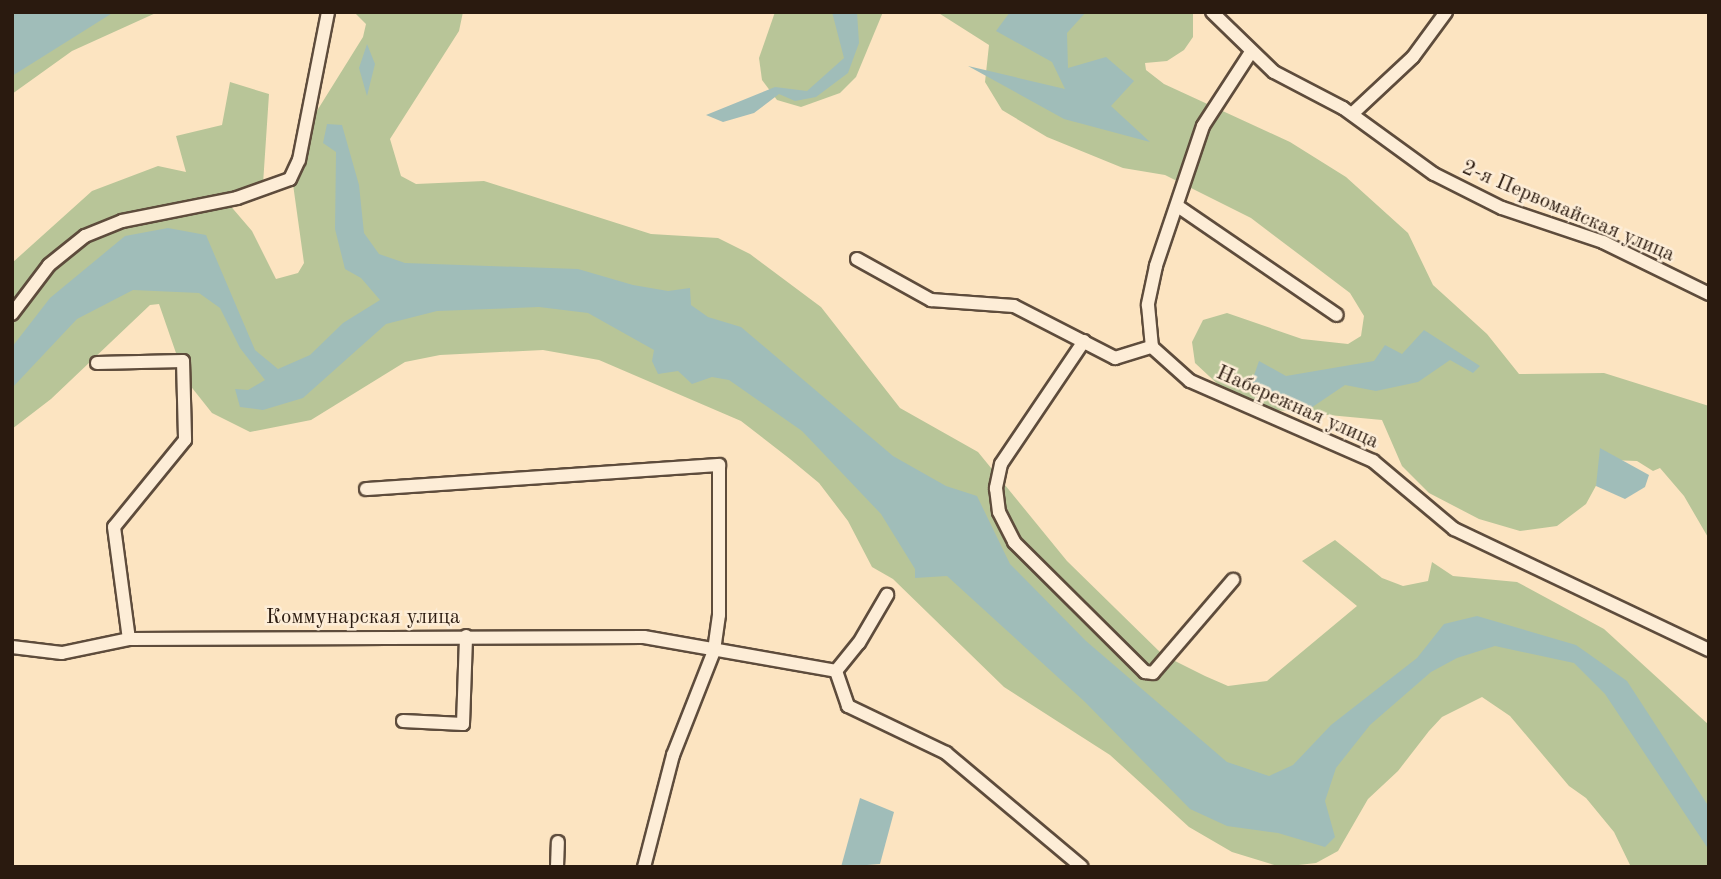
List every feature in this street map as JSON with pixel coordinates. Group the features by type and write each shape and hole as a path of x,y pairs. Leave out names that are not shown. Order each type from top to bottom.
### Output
{"street":[{"path":"12,314 49,265 85,236 122,221 211,205 290,178 299,160 328,12"},
{"name":"2-я Первомайская улица","path":"1212,12 1274,72 1352,114 1403,155 1469,192 1603,242 1709,294"},
{"path":"1352,114 1412,57 1446,12"},
{"path":"857,259 931,300 1014,306 1115,358 1152,347 1148,305 1156,266 1179,207 1203,126 1251,52"},
{"path":"1179,207 1337,315"},
{"path":"1084,341 1001,464 996,488 999,512 1014,542 1145,672 1153,673 1233,580"},
{"name":"Набережная улица","path":"1152,347 1189,381 1373,461 1454,529 1709,650"},
{"path":"97,363 183,361 185,440 114,527 129,639"},
{"path":"366,489 719,465 719,615 714,651 673,755 644,867"},
{"path":"887,595 859,643 836,671 848,706 946,753 1082,867"},
{"path":"403,721 463,724 466,636"},
{"name":"Коммунарская улица","path":"12,648 62,653 129,639 644,637 836,671"},
{"path":"556,867 558,842"}],"green space":[{"path":"12,12 158,12 72,51 12,94"},
{"path":"354,12 463,12 459,31 390,139 401,176 416,184 484,181 651,234 718,238 750,254 821,307 900,408 978,452 1067,561 1163,655 1205,676 1228,686 1267,681 1357,606 1302,561 1335,540 1382,578 1403,586 1428,581 1432,562 1453,576 1517,582 1604,629 1709,725 1709,867 1631,867 1614,832 1586,798 1569,786 1510,716 1482,697 1442,717 1398,771 1368,799 1338,851 1316,863 1281,867 1232,852 1189,827 1110,755 1004,687 893,579 872,567 848,521 819,483 790,459 741,421 599,360 543,350 440,355 405,362 311,420 250,432 212,413 185,379 159,304 150,305 51,399 12,429 12,263 92,191 158,166 186,172 176,136 222,125 230,82 269,94 263,184 222,196 252,231 276,279 298,273 304,263 292,177 310,122 363,37 366,24"},
{"path":"775,12 883,12 856,77 840,93 801,107 777,100 762,80 759,58"},
{"path":"937,12 1193,12 1193,37 1184,50 1167,61 1145,63 1146,70 1164,84 1290,142 1346,177 1408,233 1433,285 1487,334 1519,374 1604,373 1709,406 1709,539 1684,496 1660,468 1653,471 1637,461 1610,460 1586,504 1557,526 1520,531 1479,519 1429,493 1402,466 1382,420 1264,409 1224,390 1195,363 1192,342 1203,320 1227,313 1302,339 1348,344 1361,336 1364,316 1350,293 1251,218 1165,175 1123,168 1047,137 1002,110 985,82 989,45"}],"water":[{"path":"18,12 114,12 12,76 12,16"},
{"path":"832,12 857,12 859,43 848,73 816,97 795,101 779,94 754,113 723,122 706,115 775,87 807,91 844,58"},
{"path":"1010,12 1086,12 1067,33 1068,68 1106,57 1134,81 1111,106 1150,142 1064,119 968,66 1065,89 1052,62 996,31"},
{"path":"367,44 375,64 367,96 359,68"},
{"path":"327,124 342,125 359,185 364,233 379,254 405,263 578,269 633,285 668,291 690,288 691,305 708,317 741,327 893,456 946,486 977,496 1010,564 1086,641 1227,762 1269,776 1293,765 1331,725 1417,658 1444,624 1477,616 1576,645 1627,681 1709,807 1709,850 1605,694 1574,663 1495,646 1457,658 1431,672 1370,725 1336,768 1325,801 1335,837 1325,847 1278,833 1227,826 1190,809 1085,702 947,576 915,578 915,569 881,514 802,431 729,380 712,377 692,384 678,371 658,374 652,361 654,350 588,313 539,307 437,311 386,324 303,398 263,410 240,407 235,389 248,390 265,380 240,348 220,308 199,293 133,290 77,319 12,388 12,347 50,298 125,236 168,228 206,235 255,350 278,369 310,355 343,323 380,300 361,278 345,269 335,229 336,152 323,143"},
{"path":"1424,330 1480,366 1473,373 1450,360 1418,382 1376,391 1345,385 1308,410 1251,384 1259,361 1286,376 1374,361 1385,345 1402,354"},
{"path":"1600,448 1649,475 1645,487 1625,499 1596,486"},
{"path":"860,798 894,812 880,864 841,867"}]}
